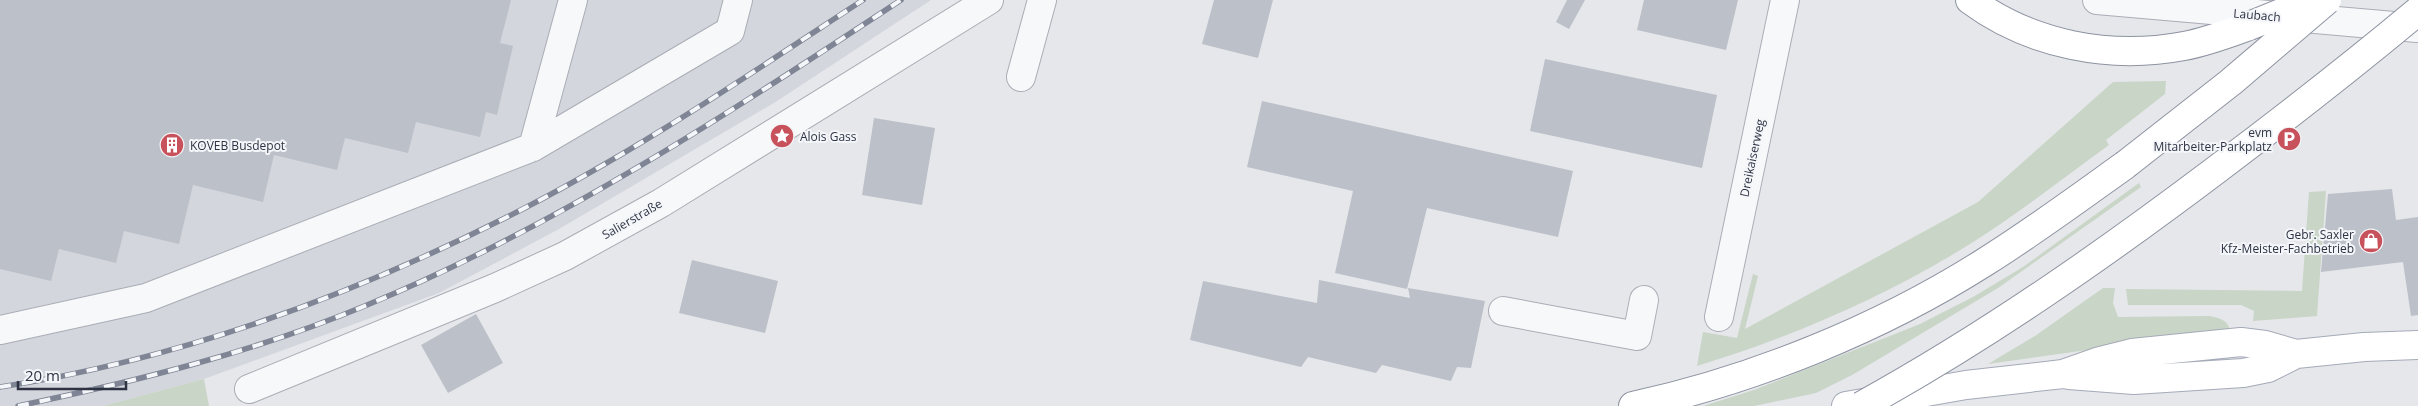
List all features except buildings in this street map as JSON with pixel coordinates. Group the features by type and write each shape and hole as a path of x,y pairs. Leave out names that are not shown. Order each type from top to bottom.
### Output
{"main road":[{"path":"1970,0 1997,18 2022,30 2053,40 2082,47 2138,51 2161,50 2210,40 2313,0"},
{"path":"1633,406 1743,375 1801,353 1897,312 1986,262 2125,165 2230,82 2327,0"},
{"path":"1860,406 1994,328 2057,286 2266,132 2418,11"},
{"path":"1846,406 1966,385 2063,374 2100,379 2134,380 2243,373 2268,368 2296,354 2364,347 2418,345"}],"street":[{"path":"532,146 573,0"},
{"path":"0,330 146,298 532,146 730,31 738,0"},
{"name":"Salierstraße","path":"249,389 495,288 565,256 661,203 989,0"},
{"path":"1021,77 1042,0"},
{"name":"Dreikaiserweg","path":"1719,316 1785,0"},
{"name":"Laubach","path":"2097,0 2418,28"},
{"path":"1504,311 1637,336 1644,300"}],"shaded area":[{"path":"0,0 931,0 774,103 559,229 439,293 204,379 103,406 0,406"}],"green space":[{"path":"2166,81 2165,94 2106,140 2109,145 1970,244 1905,281 1837,314 1733,355 1697,366 1703,332 1737,338 1753,274 1758,276 1745,329 1978,202 2113,82"},
{"path":"2139,183 2141,187 1998,288 1852,375 1816,393 1754,406 1703,406 1754,390 1920,324 1973,297 2023,267"},
{"path":"2326,191 2317,316 2253,321 2254,311 2241,305 2128,305 2126,289 2302,291 2309,192"},
{"path":"2103,288 2115,288 2113,303 2118,317 2209,316 2225,321 2230,330 1988,364 2035,336"},
{"path":"204,379 209,406 103,406"}],"railway":[{"path":"0,387 132,360 196,342 260,322 386,274 507,217 599,168 688,114 863,0"},
{"path":"18,406 107,386 239,351 325,322 438,274 575,204 641,165 772,84 901,0"}],"place":[{"name":"Alois Gass","path":"782,136"},
{"name":"evm Mitarbeiter-Parkplatz","path":"2289,139"},
{"name":"KOVEB Busdepot","path":"172,145"},
{"name":"Gebr. Saxler Kfz-Meister-Fachbetrieb","path":"2371,241"}]}
